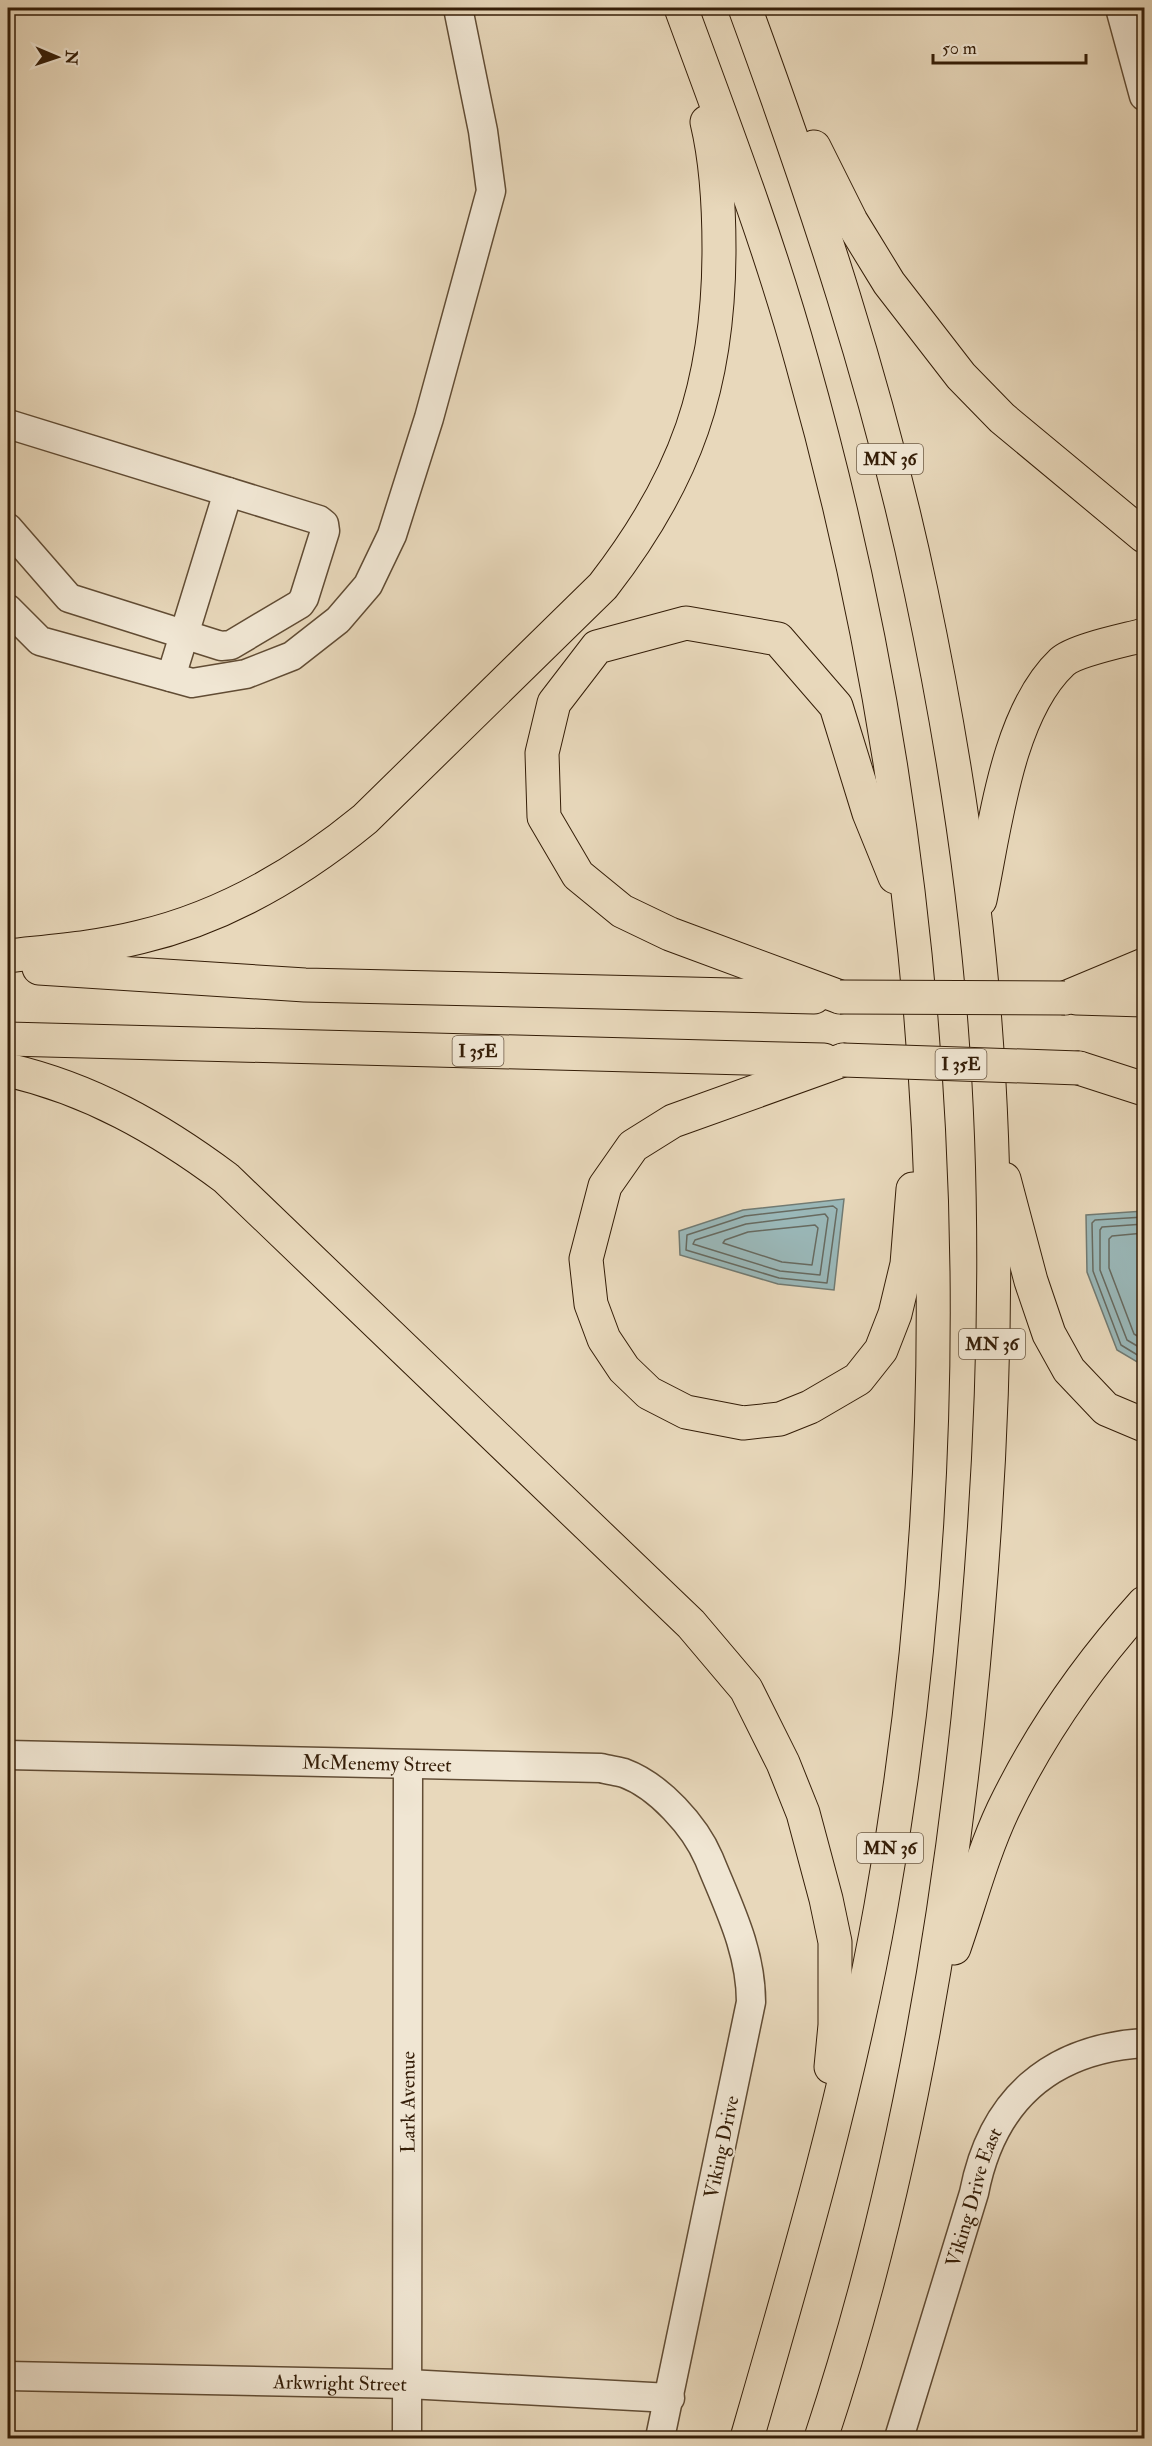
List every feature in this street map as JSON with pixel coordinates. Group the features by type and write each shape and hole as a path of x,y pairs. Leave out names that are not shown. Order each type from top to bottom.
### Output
{"highway":[{"name":"MN 36","path":"679,8 765,242 801,357 859,589 886,724 913,923 926,1104 933,1317 931,1434 922,1582 900,1784 882,1903 861,2010 818,2191 747,2439"},
{"path":"8,956 102,945 183,925 232,906 306,864 365,819 422,764 578,612 633,547 675,475 693,429 707,381 719,299 719,199 711,141 679,8"},
{"name":"MN 36","path":"745,8 802,163 876,402 927,623 958,799 975,926 985,1023 990,1125 993,1261 992,1396 980,1599 952,1854 921,2047 887,2207 865,2295 821,2439"},
{"path":"752,8 851,221 889,283 924,331 961,376 1002,418 1144,536"},
{"path":"831,995 670,934 622,912 578,875 544,817 542,753 554,703 597,647 686,624 778,639 836,705 869,813 913,923"},
{"path":"975,926 1006,770 1019,731 1037,695 1063,660 1104,645 1144,635"},
{"path":"1073,996 1144,965"},
{"path":"8,966 305,985 831,995 1073,996 1144,1000"},
{"name":"I 35E","path":"8,1039 1144,1070"},
{"path":"836,1062 673,1121 633,1146 605,1186 586,1259 591,1304 604,1339 624,1370 649,1394 686,1412 743,1424 780,1419 810,1407 858,1379 881,1350 895,1314 907,1264 912,1192 926,1104"},
{"path":"1079,1068 1144,1089"},
{"path":"8,1070 87,1094 136,1118 183,1145 226,1178 691,1624 746,1689 783,1763 803,1814 835,1942 835,2025 818,2191"},
{"path":"990,1125 1031,1281 1049,1334 1069,1370 1106,1409 1144,1425"},
{"path":"921,2047 978,1873 1017,1783 1066,1698 1106,1646 1144,1603"}],"street":[{"path":"8,609 40,641 192,683 246,674 292,656 339,620 368,585 392,535 429,418 490,190 483,131 458,8"},
{"path":"1120,8 1144,96"},
{"path":"8,424 324,524 325,531 304,598 231,645 221,646 69,598 8,530"},
{"path":"171,677 228,492"},
{"name":"McMenemy Street","path":"8,1755 601,1768 625,1773 649,1787 671,1806 705,1849 709,1859"},
{"name":"Lark Avenue","path":"406,2439 408,2384 408,1765"},
{"name":"Viking Drive","path":"660,2439 751,2002 751,1979 743,1943 709,1859"},
{"name":"Viking Drive East","path":"899,2439 974,2193 980,2162 992,2133 1008,2107 1030,2085 1053,2068 1081,2054 1111,2046 1144,2043"},
{"name":"Arkwright Street","path":"8,2376 408,2384 670,2398"}],"water":[{"path":"844,1199 834,1290 778,1284 680,1255 679,1231 743,1210"},
{"path":"1144,1211 1144,1366 1117,1350 1087,1272 1086,1215"}]}
